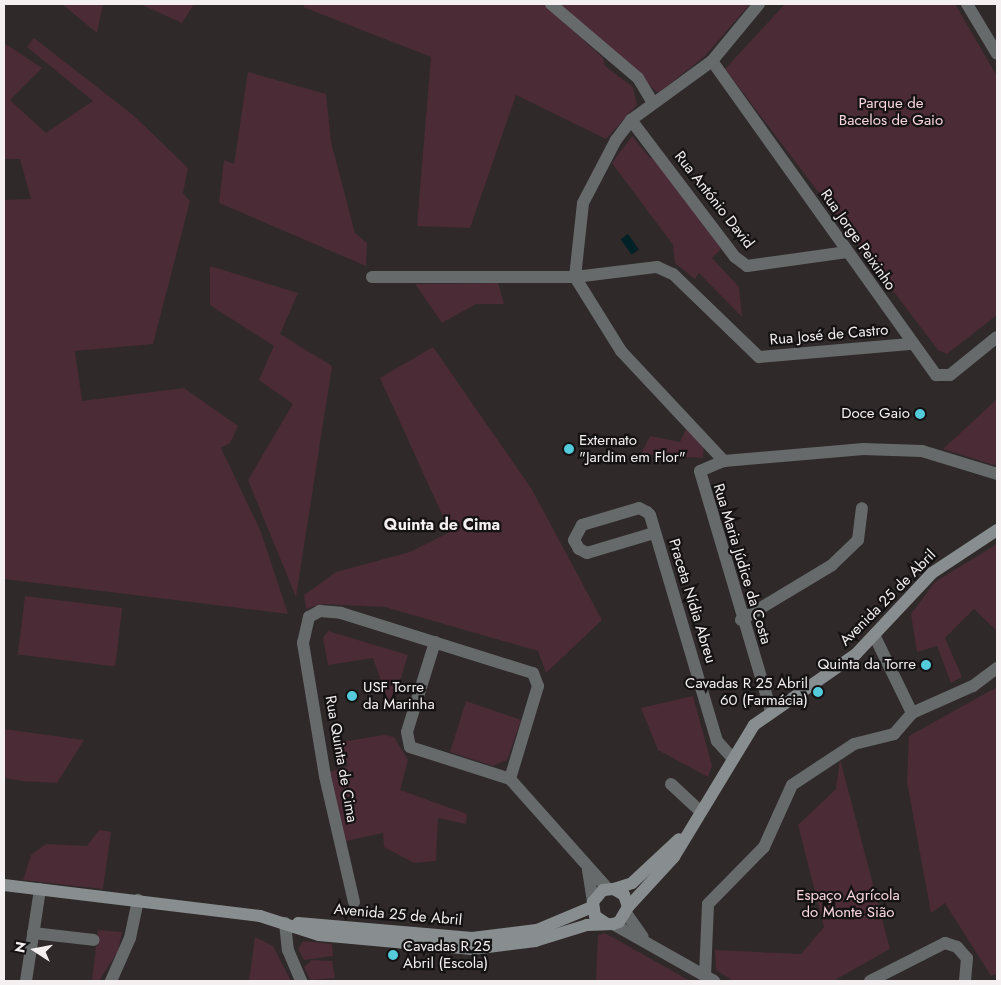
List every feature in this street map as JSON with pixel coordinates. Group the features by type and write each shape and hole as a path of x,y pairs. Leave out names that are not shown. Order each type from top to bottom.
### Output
{"main road":[{"name":"Avenida 25 de Abril","path":"627,910 674,857 754,725 771,711 837,669 875,637 932,574 997,530"},
{"name":"Avenida 25 de Abril","path":"611,889 640,877 692,827"},
{"name":"Avenida 25 de Abril","path":"4,885 138,900 285,923 472,938 537,930 592,904"},
{"path":"611,889 624,895 627,910 610,924 598,920 592,904 611,889"},
{"name":"Avenida 25 de Abril","path":"285,923 319,935 472,949 535,941 587,924 610,924"}],"street":[{"path":"551,4 638,78 653,103"},
{"path":"372,277 575,278 583,203 609,151 631,120 712,61 760,4"},
{"path":"967,4 997,54"},
{"name":"Rua Jorge Peixinho","path":"712,61 846,252 936,375 943,377 997,337"},
{"name":"Rua António David","path":"631,120 735,257 747,266 846,252"},
{"name":"Rua José de Castro","path":"575,278 665,269 759,357 912,344"},
{"name":"Rua Maria Júdice da Costa","path":"575,278 621,351 724,461 700,470 699,476 741,620 771,711"},
{"path":"724,461 863,449 915,450 997,474"},
{"name":"Praceta Nídia Abreu","path":"654,533 587,553 579,549 574,540 582,525 639,508 650,516 717,741 733,759"},
{"path":"741,620 832,565 858,540 862,508"},
{"name":"Rua Quinta de Cima","path":"354,902 325,776 302,643 306,622 320,611 334,611 436,642"},
{"path":"875,637 912,713"},
{"path":"510,779 538,686 537,678 529,670 436,642 408,743 414,750 510,779 588,870 611,889"},
{"path":"709,979 708,904 764,847 792,786 854,744 898,731 912,713 973,686 997,668"},
{"path":"671,784 702,812"},
{"path":"588,870 592,904"},
{"path":"26,981 40,889"},
{"path":"111,981 130,938 138,900"},
{"path":"627,910 648,942"},
{"path":"285,923 288,950 301,981"},
{"path":"610,924 648,942 709,979"},
{"path":"33,932 94,940"},
{"path":"870,981 945,943 957,947 966,958 965,981"}],"green space":[{"path":"62,4 103,4 97,33"},
{"path":"140,4 194,4 182,23"},
{"path":"305,4 544,4 603,58 605,66 633,87 637,105 606,139 516,95 470,228 417,226 431,57 303,7"},
{"path":"556,4 750,4 704,57 658,93"},
{"name":"Parque de Bacelos de Gaio","path":"785,4 955,4 997,76 997,315 947,354 938,350 725,69"},
{"path":"34,38 133,115 188,168 183,193 190,201 153,344 75,351 82,401 184,388 238,426 230,443 221,448 261,532 288,614 4,579 4,200 31,199 20,159 4,159 4,43 42,68 10,100 46,133 93,101 27,47"},
{"path":"248,72 326,94 331,142 355,233 367,243 366,266 219,203 224,160 234,164"},
{"path":"632,136 650,158 654,157 721,249 712,258 739,287 742,317 699,273 695,279 675,263 673,245 612,163"},
{"path":"210,266 298,293 280,334 332,366 296,597 248,480 293,404 259,380 274,346 210,305"},
{"path":"498,283 504,304 476,304 442,323 415,284"},
{"path":"433,347 531,488 602,620 546,673 538,651 385,607 322,604 306,609 304,595 336,572 410,552 450,532 380,378"},
{"path":"997,399 997,466 943,449"},
{"path":"687,427 704,442 703,458 641,454 650,436 680,442"},
{"path":"997,544 997,631 974,609 945,638 962,677 951,683 937,646 917,652 911,614 935,582"},
{"path":"25,596 122,608 115,667 18,655"},
{"path":"328,631 408,655 391,710 373,658 328,665 323,638"},
{"path":"997,687 997,974 991,976 945,903 931,913 907,782 909,736"},
{"path":"693,696 712,766 708,777 658,750 641,708"},
{"path":"466,701 521,720 507,760 493,766 450,752"},
{"path":"4,729 84,740 57,783 22,781 4,778"},
{"path":"384,735 394,737 408,760 400,790 467,814 466,824 438,818 436,861 414,863 384,847 383,833 346,841 329,772 348,766 341,742"},
{"name":"Espaço Agrícola do Monte Sião","path":"840,759 890,949 833,981 734,981 716,970 715,950 801,954 824,927 798,825 836,789"},
{"path":"99,830 111,832 103,889 23,880 31,855 46,844 87,846"},
{"path":"98,930 122,932 118,951 99,981 92,981"},
{"path":"605,933 690,981 596,981 598,935"},
{"path":"255,937 273,946 291,981 249,981"},
{"path":"303,941 332,944 333,956 304,960 298,949"},
{"path":"312,960 332,961 335,978 310,980 304,967"}],"water":[{"path":"628,234 639,250 632,255 621,239"}],"place":[{"name":"Doce Gaio","path":"920,414"},
{"name":"Externato \"Jardim em Flor\"","path":"569,449"},
{"name":"Quinta da Torre","path":"926,665"},
{"name":"Cavadas R 25 Abril 60 (Farmácia)","path":"818,692"},
{"name":"USF Torre da Marinha","path":"352,696"},
{"name":"Cavadas R 25 Abril (Escola)","path":"393,955"}],"district":[{"name":"Quinta de Cima","path":"442,525"}]}
